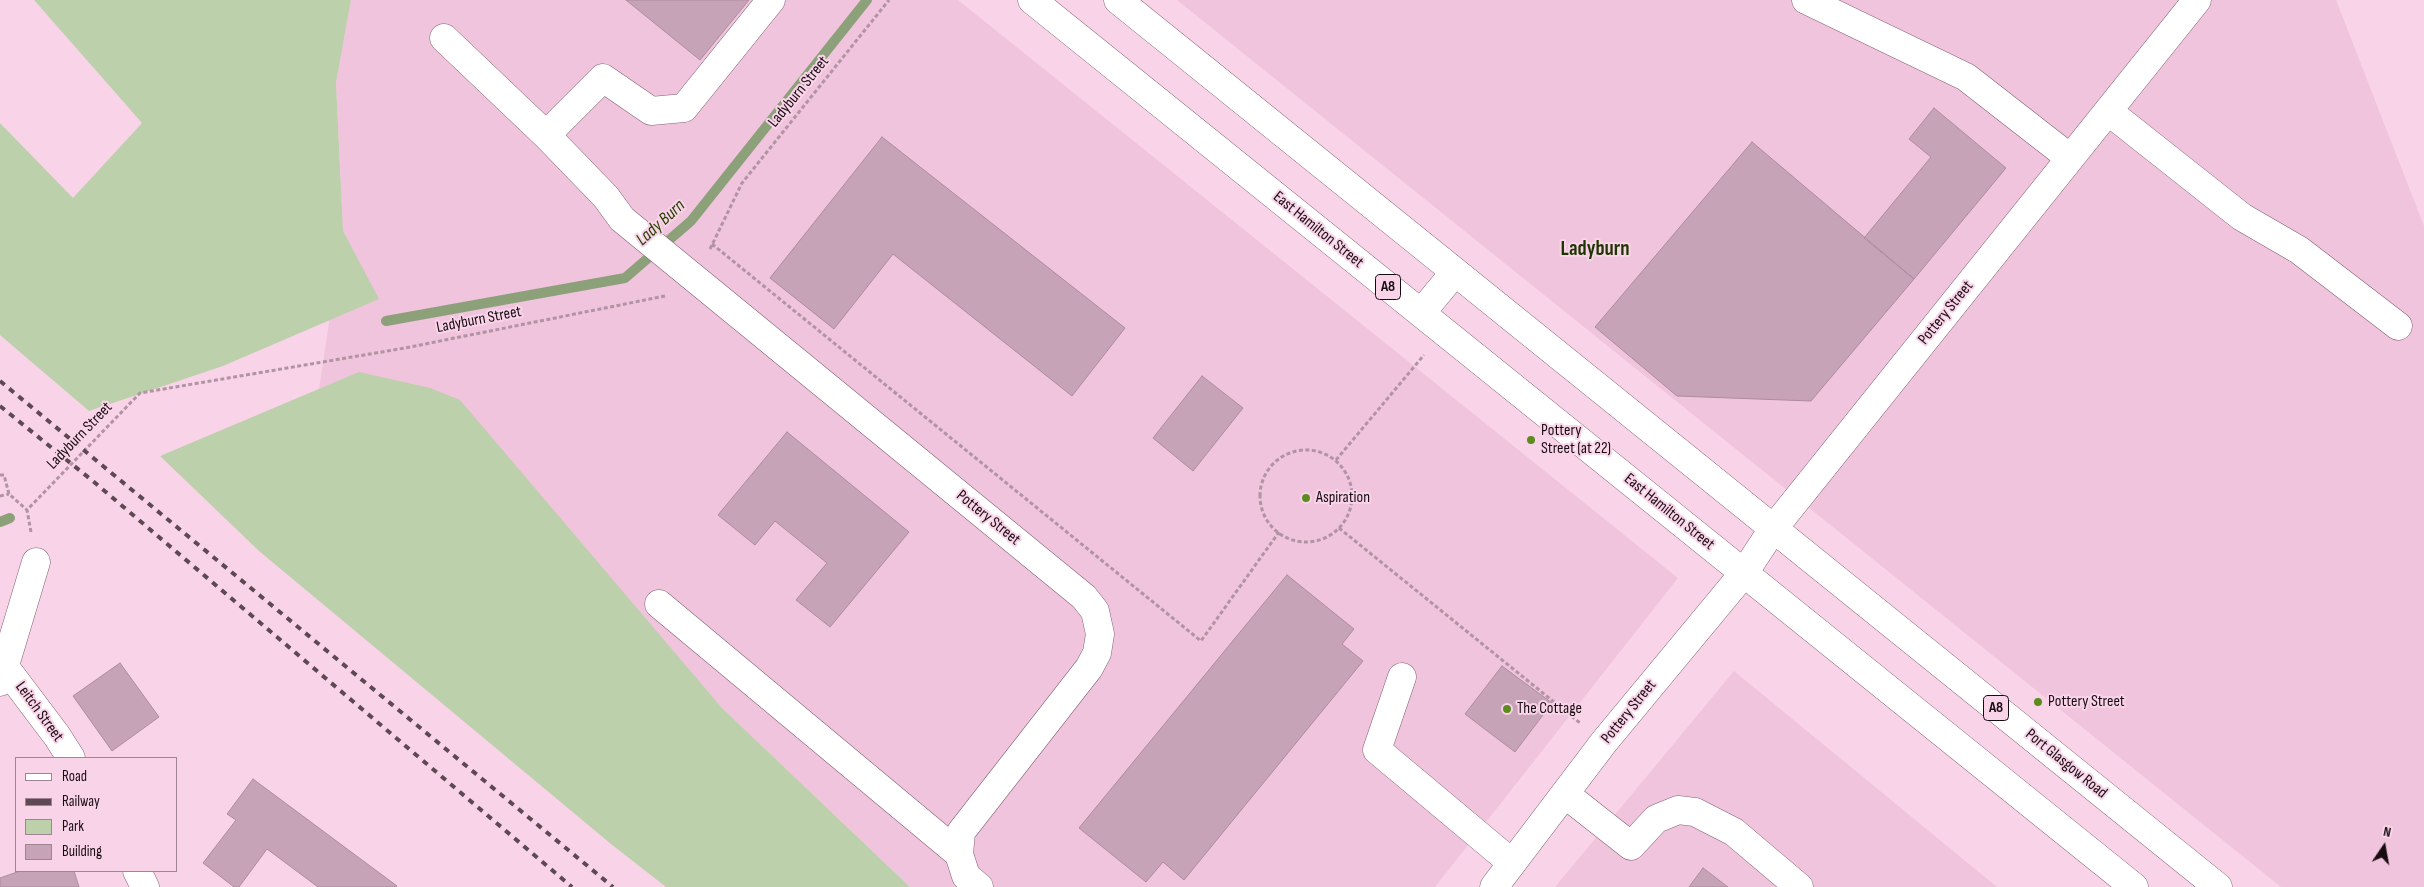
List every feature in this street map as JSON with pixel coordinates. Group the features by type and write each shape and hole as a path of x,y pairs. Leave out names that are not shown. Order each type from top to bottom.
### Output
{"main road":[{"path":"546,135 604,78 651,111 684,108 771,0"},
{"name":"East Hamilton Street","path":"1032,0 1744,573"},
{"name":"A8","path":"1118,0 1773,528"},
{"path":"1806,0 1966,78 2070,158"},
{"name":"Pottery Street","path":"1494,887 1604,742 1744,573 1773,528 2108,110 2187,4"},
{"name":"Pottery Street","path":"444,38 546,135 606,197 622,219 1084,596 1095,611 1100,634 1097,652 1089,668 961,832 959,854 966,876 979,887"},
{"path":"2108,110 2242,217 2299,250 2398,326"},
{"path":"1420,313 1455,272"},
{"name":"Port Glasgow Road","path":"1773,528 2218,887"},
{"path":"3,674 36,562"},
{"name":"A8","path":"1744,573 2134,887"},
{"path":"659,604 959,854"},
{"name":"Leitch Street","path":"3,674 57,736 70,757"},
{"path":"1402,677 1378,750 1512,864"},
{"path":"1565,794 1630,846 1656,819 1678,810 1695,812 1734,832 1799,887"},
{"path":"138,872 145,887"}],"path":[{"name":"Ladyburn Street","path":"27,510 140,393 405,348 670,295 687,271 712,244 742,183 889,0"},
{"path":"712,244 1202,641 1278,532"},
{"path":"1336,460 1443,332"},
{"path":"1310,449 1325,453 1336,460 1346,472 1352,486 1352,501 1348,516 1339,528 1316,541 1303,542 1290,539 1278,532 1268,522 1262,509 1260,494 1263,479 1270,466 1281,457 1295,451 1310,449"},
{"path":"0,475 4,475 9,494 27,510 36,562"},
{"path":"0,496 9,494"},
{"path":"1339,528 1604,742"}],"shaded area":[{"path":"351,0 958,0 1678,578 1435,887 910,887 721,707 319,389 343,231 336,83"},
{"path":"1177,0 2336,0 2424,226 2424,887 2281,887"},
{"path":"1734,671 1997,887 1555,887"}],"green space":[{"path":"34,0 351,0 336,83 343,231 379,299 223,366 89,411 0,335 0,123 73,198 142,123"},
{"path":"359,372 430,388 460,400 721,707 910,887 666,887 611,844 259,551 160,456"}],"building":[{"path":"626,0 749,0 700,60"},
{"path":"1934,108 2006,168 1914,279 1864,238 1931,157 1909,139"},
{"path":"882,137 1125,328 1072,396 893,254 834,329 770,278"},
{"path":"1752,142 1914,279 1811,401 1677,396 1595,327"},
{"path":"1202,376 1243,408 1193,471 1153,438"},
{"path":"787,432 909,532 830,627 796,600 827,563 775,521 755,545 718,515"},
{"path":"1287,575 1354,629 1342,644 1363,661 1184,880 1163,862 1146,882 1079,828"},
{"path":"120,663 159,717 112,751 73,696"},
{"path":"1502,666 1552,703 1515,752 1465,714"},
{"path":"253,779 397,886 318,887 267,849 239,887 234,887 203,863 236,820 227,814"},
{"path":"1703,868 1728,887 1689,887"},
{"path":"17,872 74,872 79,887 0,887 0,878"}],"waterway":[{"name":"Lady Burn","path":"386,321 625,278 691,221 867,0"},
{"name":"Lady Burn","path":"0,522 10,518"}],"railway":[{"path":"0,381 613,887"},
{"path":"0,406 94,482 572,887"}],"place":[{"name":"Pottery Street (at 22)","path":"1531,440"},
{"name":"Aspiration","path":"1306,498"},
{"name":"Pottery Street","path":"2038,702"},
{"name":"The Cottage","path":"1507,709"}],"district":[{"name":"Ladyburn","path":"1595,250"}]}
